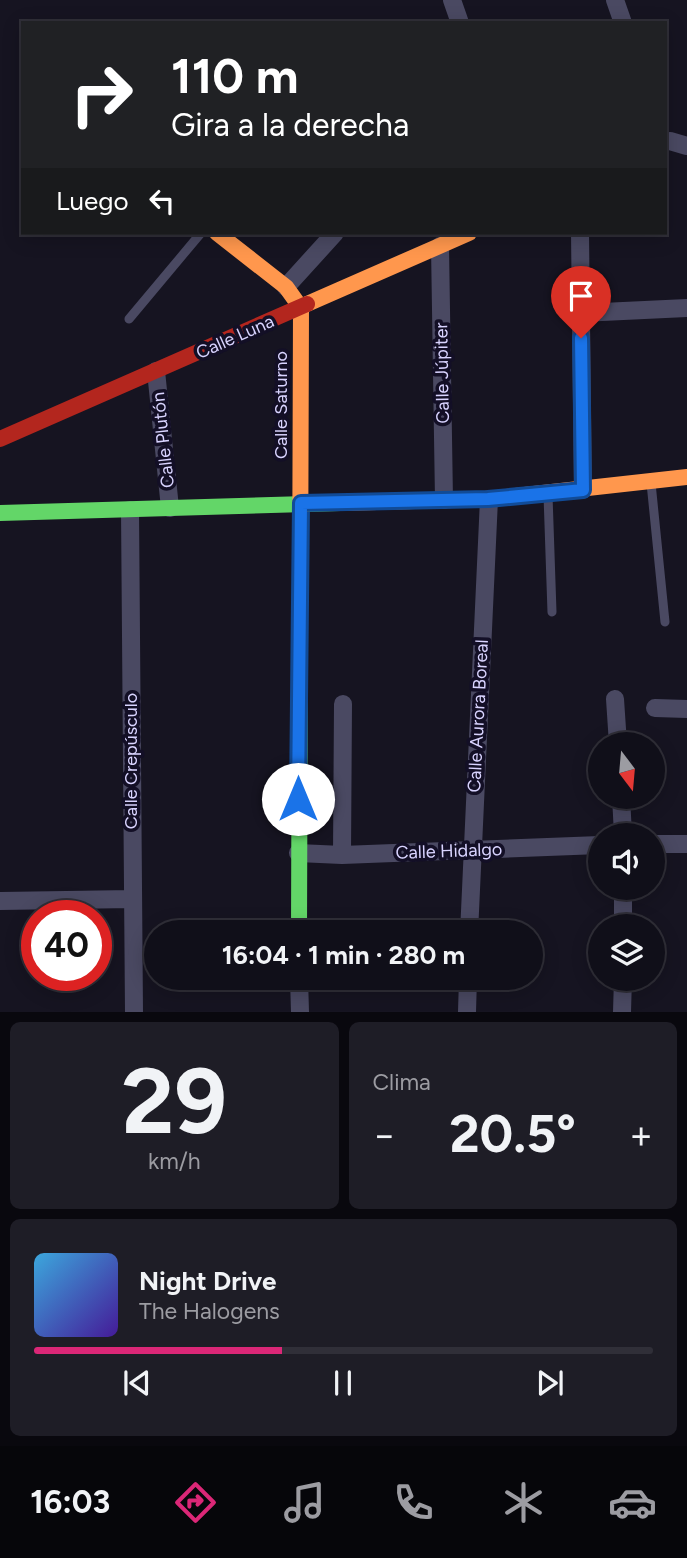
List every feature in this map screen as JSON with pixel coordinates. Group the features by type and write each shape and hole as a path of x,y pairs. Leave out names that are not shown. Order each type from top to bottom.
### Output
{"street":[{"path":"452,0 459,21"},
{"path":"614,0 621,21"},
{"path":"220,235 286,288 301,307"},
{"path":"286,288 333,235"},
{"name":"Calle Luna","path":"0,439 465,235"},
{"path":"580,235 583,490"},
{"name":"Calle Júpiter","path":"440,246 444,500"},
{"name":"Calle Saturno","path":"299,920 301,307"},
{"path":"581,313 687,308"},
{"name":"Calle Plutón","path":"156,371 170,508"},
{"path":"0,513 488,499 687,477"},
{"name":"Calle Aurora Boreal","path":"469,920 488,499"},
{"name":"Calle Crepúsculo","path":"130,510 134,1012"},
{"path":"615,699 617,732"},
{"path":"342,855 343,704"},
{"path":"655,708 687,709"},
{"path":"665,844 687,844"},
{"name":"Calle Hidalgo","path":"298,853 342,855 588,845"},
{"path":"0,901 132,899"},
{"path":"299,990 300,1012"},
{"path":"467,1012 468,990"},
{"path":"622,1012 623,991"}],"lane":[{"path":"129,319 199,235"},
{"path":"651,481 664,622"},
{"path":"548,494 552,612"}],"traffic: fast":[{"path":"0,513 340,503"},
{"path":"299,920 300,618"}],"traffic: slow":[{"path":"220,235 286,287 301,308 300,618"},
{"path":"307,304 464,235"},
{"path":"340,503 489,499 687,477"}],"traffic: jam":[{"path":"0,439 307,304"}],"route":[{"path":"298,799 301,503 488,499 583,490 581,338"}]}
